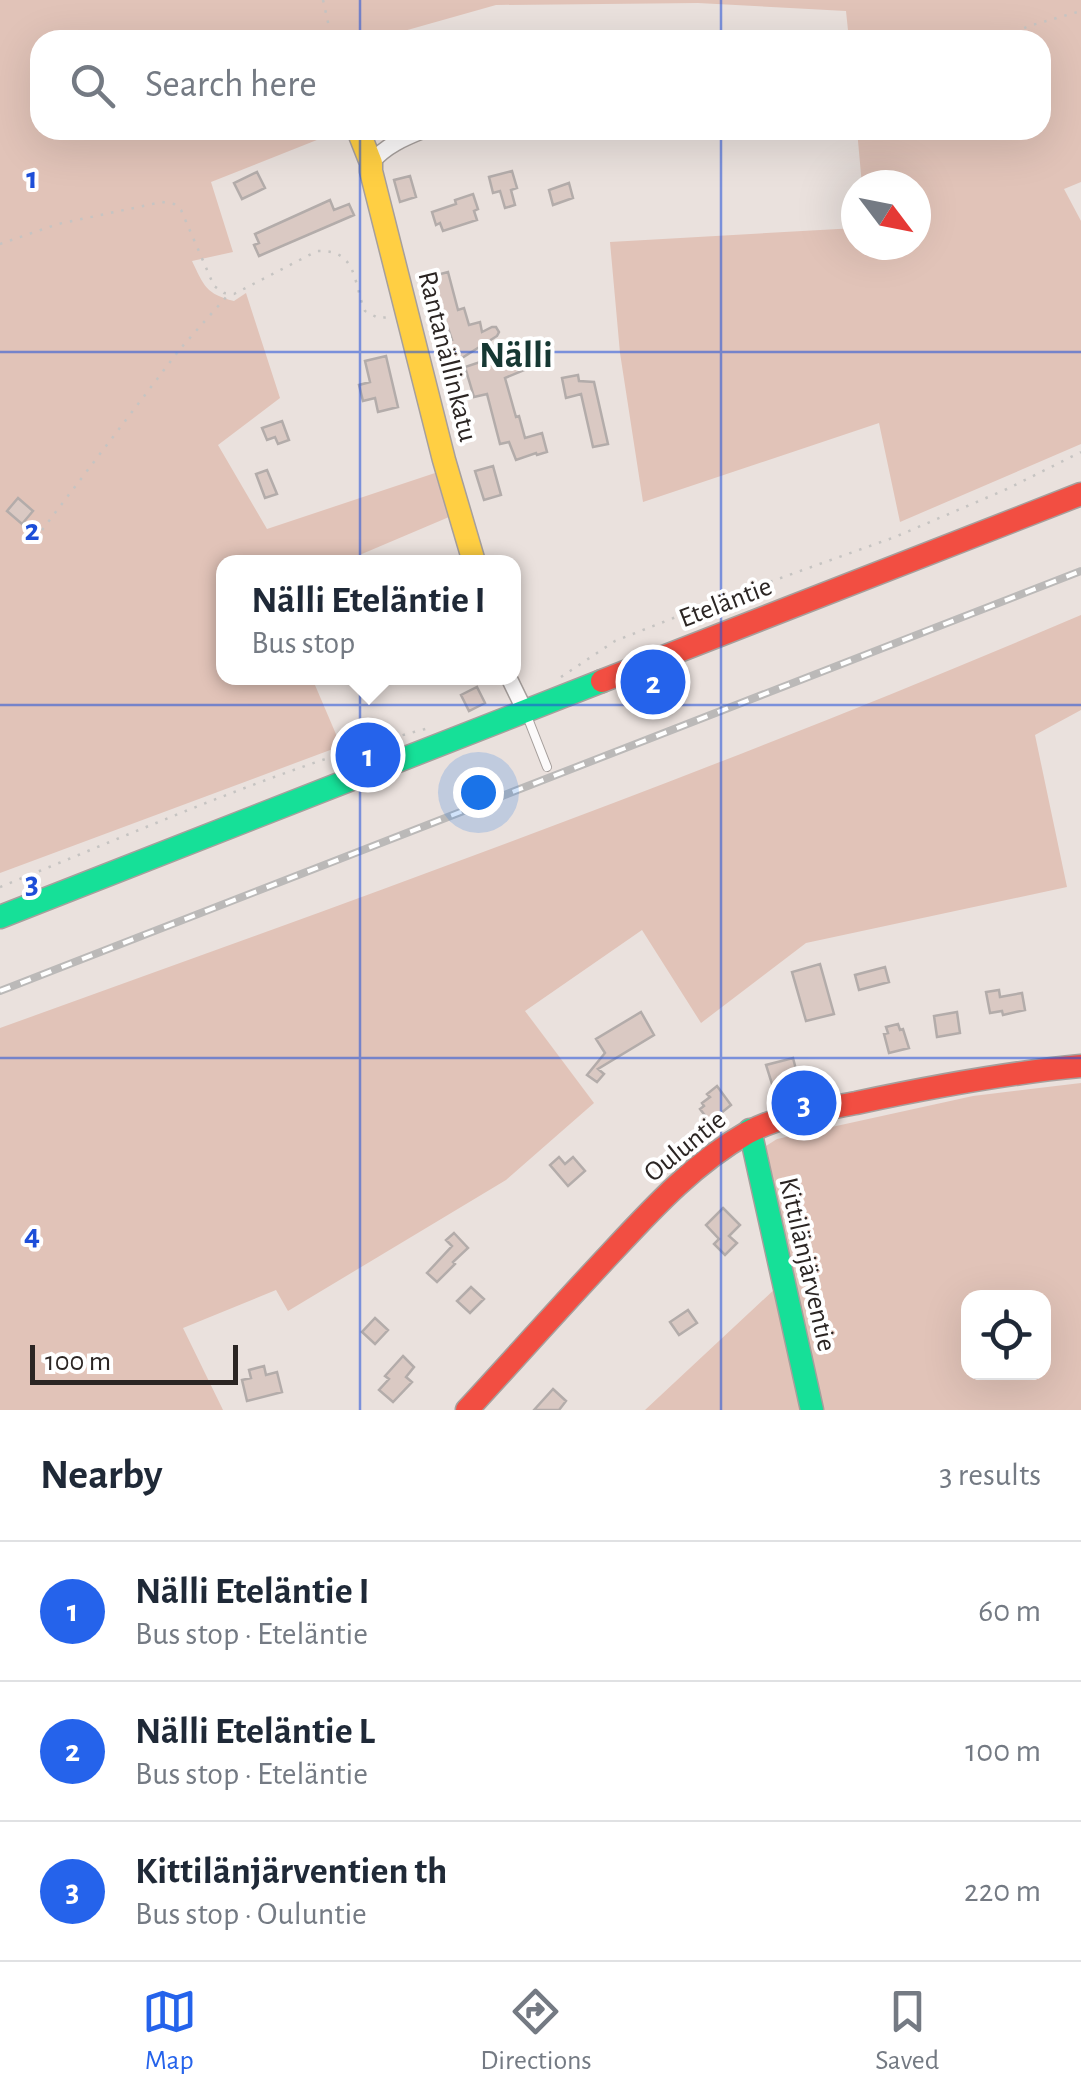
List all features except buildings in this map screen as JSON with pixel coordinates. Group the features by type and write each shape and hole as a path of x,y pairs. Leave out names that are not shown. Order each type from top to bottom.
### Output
{"street":[{"name":"Rantanällinkatu","path":"362,140 472,555"},
{"path":"371,163 401,140"},
{"name":"Eteläntie","path":"0,917 1081,494"},
{"path":"512,685 525,711"},
{"name":"Ouluntie","path":"467,1410 663,1199 703,1162 750,1130 814,1111 903,1093 1081,1066"},
{"name":"Kittilänjärventie","path":"750,1130 812,1410"}],"lane":[{"path":"525,711 547,768"}],"path":[{"path":"323,0 330,30"},
{"path":"1020,30 1081,12"},
{"path":"0,244 58,224 170,203 184,215 214,286 220,291 240,292 325,250 350,264 368,314 384,318 407,314"},
{"path":"42,530 156,380 229,294"},
{"path":"553,682 615,641 895,537 1008,489 1081,452"},
{"path":"0,887 262,782 377,741 445,724"}],"shaded area":[{"path":"0,0 1081,0 1081,182 1064,189 1081,221 1081,444 900,522 879,423 643,502 620,353 610,242 841,229 841,260 931,260 931,170 861,170 858,140 1051,140 1051,30 848,30 846,11 698,3 496,5 407,30 30,30 30,140 317,140 211,182 233,252 192,261 203,283 217,295 234,301 246,293 280,398 218,445 267,529 435,473 449,517 359,555 216,555 216,685 315,685 341,746 0,873"},
{"path":"1081,615 1081,710 1035,735 1067,887 806,943 701,1023 642,930 525,1011 594,1103 506,1180 288,1311 276,1290 183,1328 223,1410 0,1410 0,1028 679,778"},
{"path":"1081,1083 1081,1410 645,1410 793,1272 766,1146 777,1139 973,1096"}],"railway":[{"path":"0,991 1081,571"}],"traffic: fast":[{"path":"0,917 602,681"},
{"path":"750,1130 812,1410"}],"traffic: slow":[{"path":"362,140 472,555"}],"traffic: jam":[{"path":"602,681 1081,494"},
{"path":"467,1410 658,1204 709,1158 747,1133 814,1111 968,1081 1081,1066"}],"place":[{"name":"Nälli Eteläntie L","path":"653,682"},
{"name":"Nälli Eteläntie I","path":"368,755"},
{"name":"Kittilänjärventien th","path":"804,1103"}],"district":[{"name":"Nälli","path":"516,354"}]}
